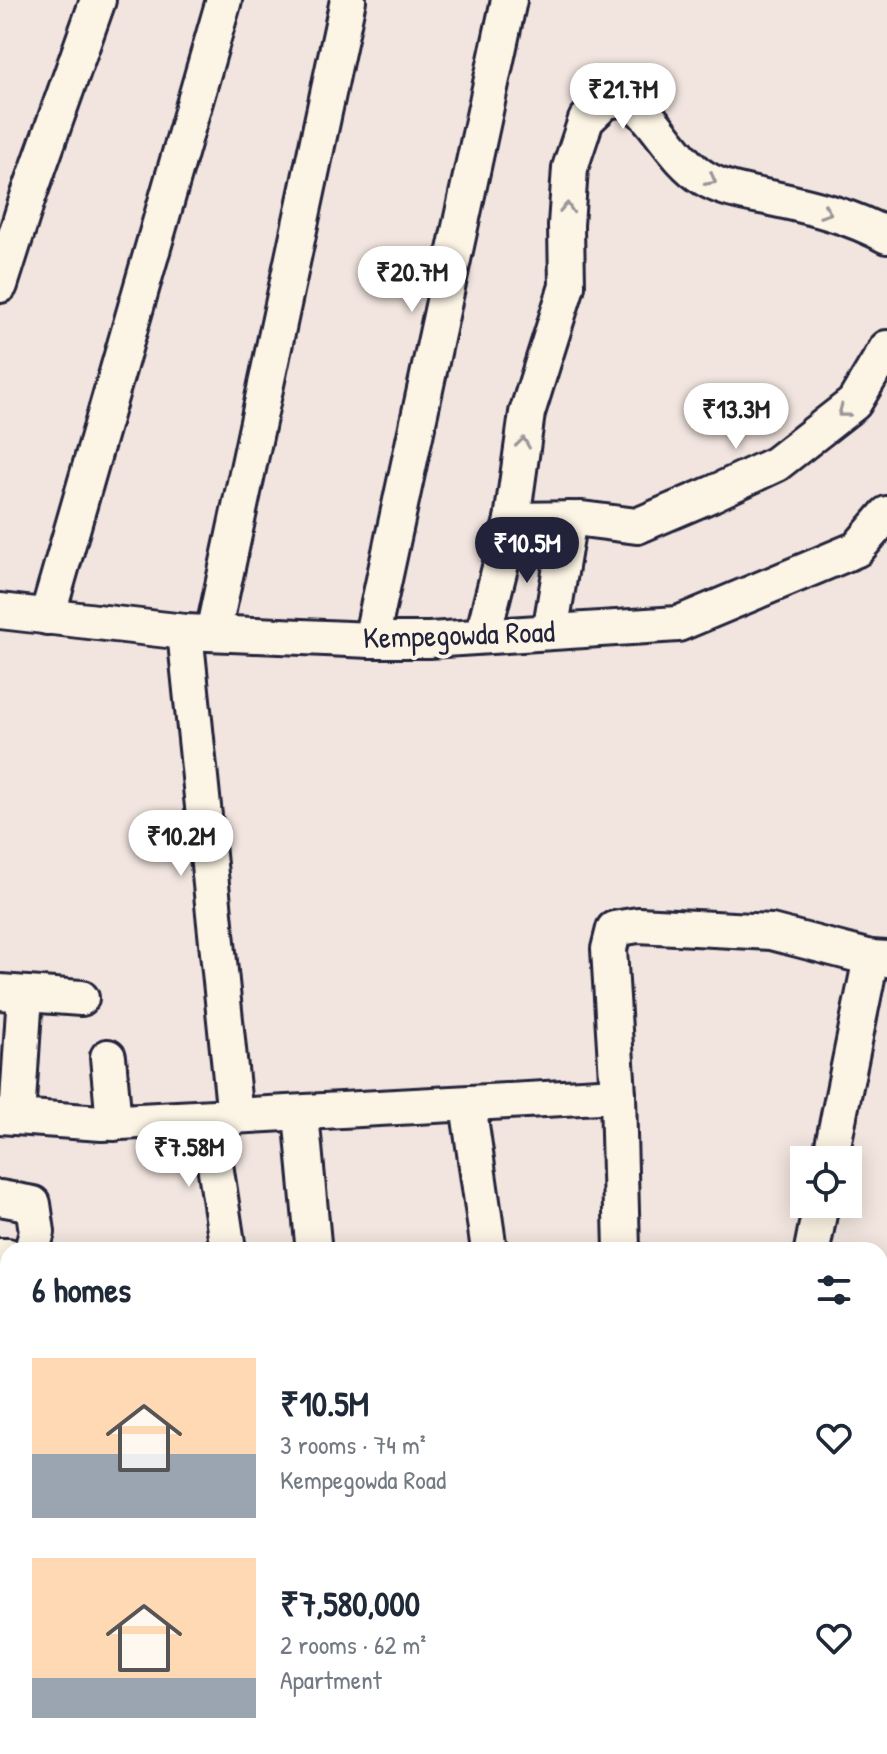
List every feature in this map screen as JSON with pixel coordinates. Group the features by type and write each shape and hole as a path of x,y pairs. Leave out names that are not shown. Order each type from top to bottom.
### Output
{"street":[{"path":"0,285 13,194 98,0"},
{"path":"47,617 224,0"},
{"path":"228,1242 199,633 348,0"},
{"path":"371,640 509,0"},
{"path":"483,635 512,520 527,413 567,286 566,225 570,168 586,120 606,101 628,98 642,108 689,166 705,179 727,188 821,209 887,236"},
{"path":"512,520 569,519 637,526 776,464 854,403 887,348"},
{"name":"Kempegowda Road","path":"0,611 199,633 371,640 429,640 678,624 872,552 887,514"},
{"path":"550,632 569,519"},
{"path":"622,1242 618,1095 609,949 614,929 638,925 771,932 879,959 833,1146"},
{"path":"81,998 12,993 8,1116 114,1123 618,1095"},
{"path":"108,1057 114,1123"},
{"path":"468,1104 488,1242"},
{"path":"301,1114 313,1242"},
{"path":"0,1198 33,1204 37,1232 34,1242"},
{"path":"814,1242 818,1218"}]}
